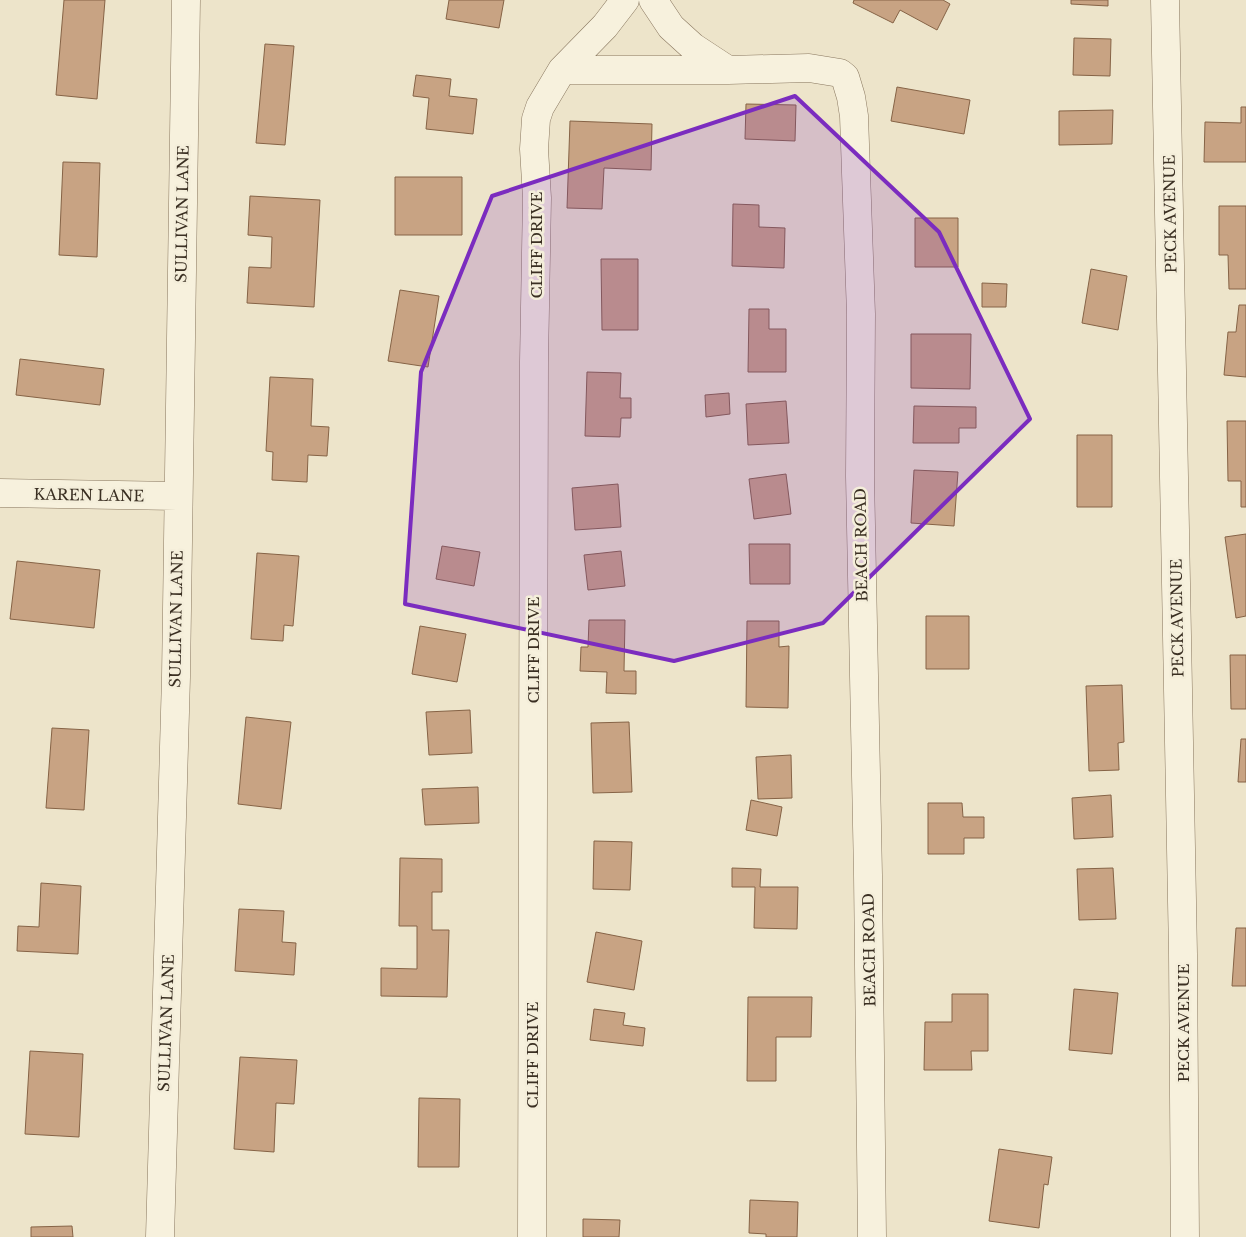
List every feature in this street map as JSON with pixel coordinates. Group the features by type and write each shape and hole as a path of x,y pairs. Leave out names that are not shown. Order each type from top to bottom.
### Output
{"street":[{"name":"SULLIVAN LANE","path":"160,1237 176,677 186,0"},
{"name":"CLIFF DRIVE","path":"532,1237 534,362 537,198 534,149 536,119 540,107 562,70 605,26 625,0"},
{"path":"652,0 671,27 693,47 728,70"},
{"name":"PECK AVENUE","path":"1165,0 1182,935 1185,1237"},
{"name":"BEACH ROAD","path":"728,70 809,68 840,73 845,77 854,116 861,314 860,476 868,875 872,1237"},
{"path":"562,70 728,70"},
{"name":"KAREN LANE","path":"0,493 178,496"}],"highlighted area":[{"path":"795,96 939,232 1030,419 823,623 674,661 405,604 421,372 492,196"}],"building":[{"path":"64,0 105,0 97,99 56,95"},
{"path":"449,0 504,0 499,28 446,19"},
{"path":"854,0 943,0 950,4 937,30 900,10 893,23 853,3"},
{"path":"1071,0 1108,0 1108,6 1071,4"},
{"path":"1074,38 1111,39 1110,76 1073,75"},
{"path":"265,44 294,46 285,145 256,143"},
{"path":"416,75 451,79 449,96 477,99 473,134 426,129 429,98 413,96"},
{"path":"897,87 970,100 964,134 891,121"},
{"path":"746,104 796,105 795,141 745,139"},
{"path":"1241,107 1246,107 1246,162 1204,162 1205,122 1241,123"},
{"path":"1113,110 1112,144 1059,145 1059,111"},
{"path":"570,121 652,124 651,170 604,168 602,209 567,208"},
{"path":"63,162 100,163 97,257 59,255"},
{"path":"395,177 462,177 462,235 395,235"},
{"path":"250,196 320,200 314,307 247,303 249,267 271,268 272,237 248,235"},
{"path":"733,204 759,205 759,227 785,228 784,268 732,266"},
{"path":"1219,206 1246,206 1246,289 1229,289 1228,255 1219,255"},
{"path":"915,218 958,218 958,267 915,267"},
{"path":"601,259 638,259 638,330 602,330"},
{"path":"1091,269 1127,276 1118,330 1082,323"},
{"path":"982,283 1007,284 1006,307 982,307"},
{"path":"400,290 439,296 428,367 388,361"},
{"path":"1239,305 1246,305 1246,377 1224,375 1228,332 1236,332"},
{"path":"749,309 769,309 769,329 786,329 786,372 748,372"},
{"path":"911,334 971,334 970,389 911,388"},
{"path":"20,359 104,369 100,405 16,395"},
{"path":"587,372 621,373 620,398 631,398 631,418 621,418 620,437 585,436"},
{"path":"270,377 313,379 311,426 329,427 327,456 308,455 307,482 272,480 273,452 266,451"},
{"path":"729,393 730,414 706,417 705,395"},
{"path":"786,401 789,443 748,445 746,404"},
{"path":"914,406 976,407 976,428 959,428 959,443 913,443"},
{"path":"1227,421 1246,421 1246,507 1241,507 1241,481 1228,481"},
{"path":"1077,435 1112,435 1112,507 1077,507"},
{"path":"914,470 958,472 954,526 911,523"},
{"path":"786,474 791,514 754,519 749,479"},
{"path":"618,484 621,527 575,530 572,488"},
{"path":"1246,534 1246,616 1236,618 1225,537"},
{"path":"749,544 790,544 790,584 750,584"},
{"path":"442,546 480,552 474,586 436,579"},
{"path":"621,551 625,586 588,590 584,555"},
{"path":"257,553 299,556 293,626 284,625 283,641 251,639"},
{"path":"17,561 100,570 94,628 10,619"},
{"path":"926,616 969,616 969,669 926,669"},
{"path":"589,620 625,620 624,671 636,671 636,694 606,693 607,672 580,671 581,647 588,647"},
{"path":"747,621 779,621 779,647 789,646 788,708 746,707"},
{"path":"420,626 466,634 457,682 412,674"},
{"path":"1230,655 1246,655 1246,709 1231,709"},
{"path":"1122,685 1124,742 1118,743 1119,770 1089,771 1086,686"},
{"path":"470,710 472,753 429,755 426,712"},
{"path":"246,717 291,722 281,809 238,804"},
{"path":"629,722 632,792 593,793 591,723"},
{"path":"52,728 89,730 84,810 46,808"},
{"path":"1241,739 1246,739 1246,782 1238,782"},
{"path":"791,755 792,798 758,799 756,757"},
{"path":"478,787 479,823 425,825 422,789"},
{"path":"1111,795 1113,837 1074,839 1072,798"},
{"path":"751,800 782,807 777,836 746,830"},
{"path":"928,803 962,803 963,817 984,817 984,838 964,838 964,854 928,854"},
{"path":"594,841 632,842 630,890 593,889"},
{"path":"400,858 442,859 442,892 432,892 432,930 449,930 447,997 381,996 381,968 417,969 417,926 399,926"},
{"path":"732,868 761,869 760,887 798,887 797,929 754,928 755,887 732,887"},
{"path":"1113,868 1116,919 1079,920 1077,869"},
{"path":"41,883 81,886 78,954 17,951 18,926 39,927"},
{"path":"239,909 284,911 282,942 296,943 294,975 235,971"},
{"path":"1236,928 1246,928 1246,986 1232,986"},
{"path":"596,932 642,941 634,990 587,982"},
{"path":"1074,989 1118,993 1112,1054 1069,1050"},
{"path":"952,994 988,994 988,1051 971,1051 972,1070 924,1070 925,1022 952,1022"},
{"path":"748,997 812,997 811,1037 776,1037 776,1081 747,1081"},
{"path":"594,1009 625,1013 623,1025 645,1028 643,1046 590,1040"},
{"path":"30,1051 83,1054 79,1137 25,1134"},
{"path":"240,1057 297,1060 294,1104 276,1103 274,1152 234,1149"},
{"path":"419,1098 460,1099 459,1167 418,1167"},
{"path":"999,1149 1052,1157 1048,1185 1044,1184 1039,1228 989,1221"},
{"path":"750,1200 798,1202 797,1237 766,1237 766,1234 749,1233"},
{"path":"583,1219 620,1220 619,1237 583,1237"},
{"path":"72,1226 73,1237 31,1237 31,1227"}]}
